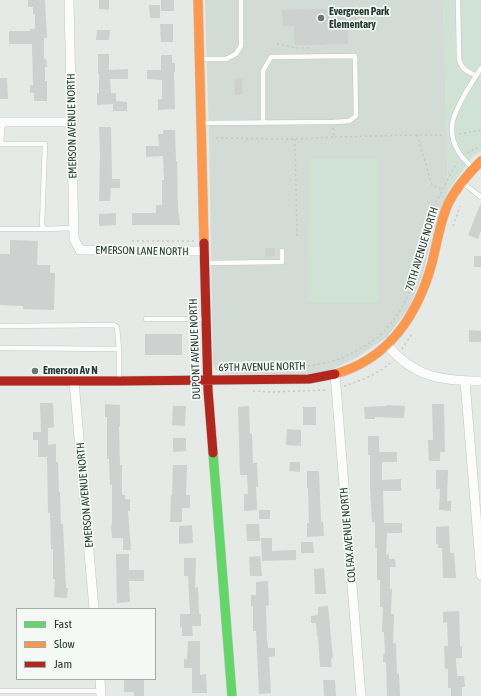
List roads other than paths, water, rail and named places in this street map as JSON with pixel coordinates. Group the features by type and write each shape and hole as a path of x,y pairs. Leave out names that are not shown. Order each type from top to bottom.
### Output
{"street":[{"name":"EMERSON AVENUE NORTH","path":"69,0 74,239 80,250"},
{"name":"DUPONT AVENUE NORTH","path":"198,0 208,380 232,696"},
{"path":"1,122 72,122"},
{"name":"70TH AVENUE NORTH","path":"387,345 402,329 415,309 422,293 428,277 443,218 449,203 462,182 481,161"},
{"name":"EMERSON LANE NORTH","path":"80,250 204,252"},
{"path":"387,345 396,356 418,371 432,376 465,381 481,381"},
{"name":"69TH AVENUE NORTH","path":"0,381 309,379 326,377 349,369 367,360 387,345"},
{"name":"COLFAX AVENUE NORTH","path":"335,374 361,696"},
{"name":"EMERSON AVENUE NORTH","path":"74,381 94,608"},
{"path":"465,381 481,575"},
{"path":"100,680 101,694"}],"lane":[{"path":"200,59 226,59 236,54 241,46 241,0"},
{"path":"458,0 459,59 461,66 476,76"},
{"path":"201,123 349,121 356,116 355,56 271,57 263,71 263,122"},
{"path":"473,169 458,151 452,135 452,123 454,113 481,68"},
{"path":"1,122 0,144 46,144 42,225 46,229"},
{"path":"462,182 481,196"},
{"path":"0,229 74,228"},
{"path":"204,263 282,262 282,251"},
{"path":"146,319 206,319"},
{"path":"0,326 114,325 117,327 119,348 119,381"},
{"path":"0,348 119,348"},
{"path":"0,691 101,694"}],"place":[{"name":"Evergreen Park Elementary","path":"321,18"},
{"name":"Emerson Av N","path":"35,371"}]}
